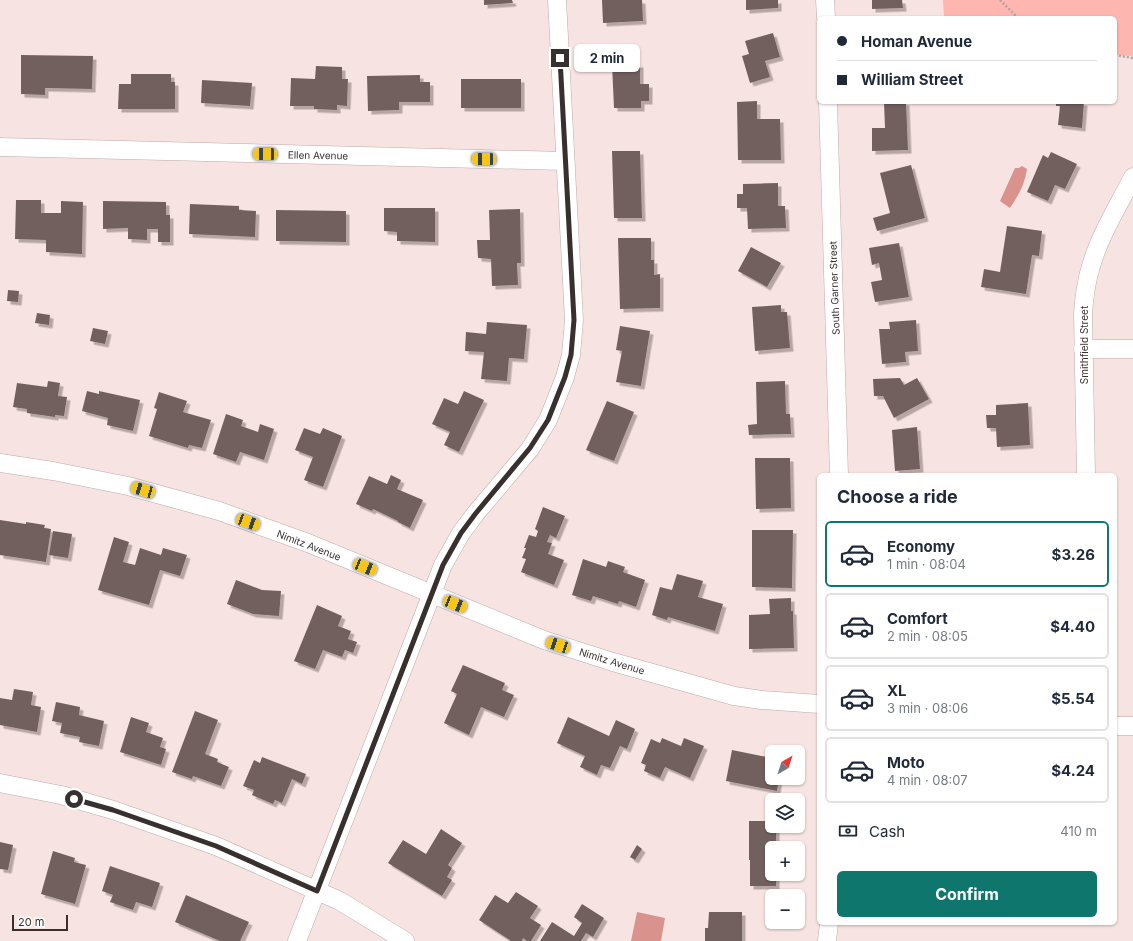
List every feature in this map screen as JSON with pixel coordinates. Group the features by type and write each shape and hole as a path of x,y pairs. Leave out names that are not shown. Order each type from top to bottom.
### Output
{"street":[{"path":"297,941 443,565 461,533 530,448 544,426 565,377 571,355 574,320 557,0"},
{"path":"826,0 826,16"},
{"name":"South Garner Street","path":"828,104 839,473"},
{"name":"Ellen Avenue","path":"0,148 565,160"},
{"name":"Smithfield Street","path":"1086,473 1083,349 1085,290 1091,265 1098,247 1133,177"},
{"path":"1083,349 1133,349"},
{"name":"Nimitz Avenue","path":"0,464 53,471 128,486 219,511 308,543 544,640 635,668 734,696 762,700 817,704"},
{"path":"1117,726 1133,726"},
{"path":"0,783 61,795 113,810 216,846 340,901 405,941"},
{"path":"827,941 829,925"}],"path":[{"path":"1000,0 1016,16"},
{"path":"1117,55 1133,58"}],"shaded area":[{"path":"943,0 1133,0 1133,56 1117,55 1117,16 944,16"},
{"path":"1022,166 1027,169 1025,180 1010,208 1000,201 1015,168"},
{"path":"637,912 665,918 661,941 631,941"}],"building":[{"path":"484,0 512,0 513,3 484,5"},
{"path":"602,0 642,0 643,21 603,23"},
{"path":"746,0 778,0 778,8 746,10"},
{"path":"872,0 902,0 903,8 872,9"},
{"path":"773,33 780,57 765,61 770,77 750,83 742,56 749,54 745,41"},
{"path":"21,55 93,56 92,89 45,88 45,95 21,94"},
{"path":"612,64 640,64 640,84 649,84 649,101 641,101 641,108 614,108"},
{"path":"316,66 342,67 342,79 348,79 347,106 337,105 337,110 314,109 314,106 290,106 291,78 315,79"},
{"path":"131,74 171,74 171,82 175,82 175,109 118,109 119,84 131,84"},
{"path":"420,75 420,82 430,82 430,102 399,102 399,110 368,111 367,76"},
{"path":"461,79 521,79 521,108 461,108"},
{"path":"202,80 252,83 250,106 201,103"},
{"path":"757,101 757,119 780,119 781,160 738,160 737,102"},
{"path":"884,104 906,104 908,150 872,151 872,128 885,128"},
{"path":"1056,104 1084,104 1082,128 1058,125 1060,106 1056,106"},
{"path":"612,151 640,151 642,218 614,218"},
{"path":"1051,152 1077,164 1065,189 1055,185 1048,201 1027,192 1043,155 1048,158"},
{"path":"911,165 925,218 877,231 873,218 890,213 880,173"},
{"path":"778,183 778,206 785,206 786,228 748,229 747,208 737,208 737,194 743,194 743,184"},
{"path":"16,200 41,200 41,213 61,213 61,201 83,202 82,254 46,252 46,240 15,239"},
{"path":"103,201 166,202 166,215 170,215 170,242 158,242 158,229 147,229 147,240 128,239 128,228 103,229"},
{"path":"190,204 239,206 239,210 256,211 255,237 189,234"},
{"path":"384,208 435,208 435,242 397,241 397,232 384,231"},
{"path":"520,209 521,263 517,263 518,285 492,286 491,259 478,258 477,240 490,240 489,210"},
{"path":"276,210 346,211 346,242 276,241"},
{"path":"1007,226 1042,231 1039,256 1032,255 1026,294 981,287 984,269 1000,272"},
{"path":"618,238 651,238 651,260 654,260 654,275 660,274 660,308 620,309"},
{"path":"899,243 909,297 875,302 871,282 882,280 879,263 872,265 869,248"},
{"path":"751,247 781,263 767,287 738,271"},
{"path":"8,290 19,291 18,302 7,301"},
{"path":"781,305 781,312 787,312 790,348 755,351 752,307"},
{"path":"37,313 50,315 49,325 35,323"},
{"path":"916,320 918,351 905,352 906,362 882,364 879,329 890,329 889,322"},
{"path":"487,322 527,325 524,359 509,358 507,381 481,379 484,352 465,351 466,332 486,334"},
{"path":"620,326 650,331 641,386 616,382 622,351 616,350"},
{"path":"93,328 108,331 105,344 90,341"},
{"path":"900,378 904,385 917,378 929,399 894,418 883,396 874,396 873,379"},
{"path":"48,381 60,383 58,396 67,397 64,416 55,415 55,417 27,413 27,409 13,407 17,383 47,387"},
{"path":"785,381 786,414 790,414 791,434 749,435 748,425 757,424 756,382"},
{"path":"87,391 99,394 99,391 140,400 133,431 107,425 108,418 82,411"},
{"path":"464,391 484,400 459,452 444,445 450,432 432,424 444,398 458,404"},
{"path":"159,392 187,401 183,412 211,420 202,448 189,445 188,448 149,436 157,409 154,408"},
{"path":"607,401 634,412 614,461 586,450"},
{"path":"1028,403 1030,445 997,447 996,428 987,428 986,415 996,415 996,405"},
{"path":"226,414 243,420 241,426 258,432 260,424 274,429 264,460 240,452 236,462 213,454"},
{"path":"917,427 920,469 895,471 892,430"},
{"path":"304,428 320,434 323,428 342,436 323,487 304,480 313,457 295,450"},
{"path":"755,458 790,458 791,508 756,509"},
{"path":"391,475 401,480 397,489 423,500 410,528 373,509 372,511 356,504 369,476 387,484"},
{"path":"543,507 565,516 556,538 550,535 547,542 552,543 548,554 564,560 554,585 521,572 526,559 522,558 526,548 524,548 529,535 536,537 538,531 535,529"},
{"path":"0,520 45,525 44,528 51,529 46,562 0,555"},
{"path":"752,530 793,530 792,588 752,587"},
{"path":"53,531 72,534 68,558 49,555"},
{"path":"114,537 129,542 123,562 135,565 140,548 161,555 163,548 187,555 180,576 160,570 149,605 98,590"},
{"path":"583,559 606,567 608,561 625,567 623,572 645,580 636,607 619,601 618,604 593,596 591,601 572,595"},
{"path":"677,574 703,581 698,597 723,604 715,631 668,617 667,620 652,615 660,587 672,590"},
{"path":"236,580 262,590 281,591 279,616 253,614 227,604"},
{"path":"791,598 791,611 793,611 794,648 749,649 749,615 770,614 769,599"},
{"path":"317,605 342,616 338,626 351,631 348,639 357,642 353,653 345,650 342,657 323,650 315,669 294,661"},
{"path":"463,665 505,683 502,690 514,695 504,717 481,707 469,735 444,723 457,694 451,691"},
{"path":"14,689 33,692 31,705 41,707 37,732 0,725 0,698 12,700"},
{"path":"56,702 80,707 79,715 104,721 99,746 79,742 80,737 60,733 62,723 52,721"},
{"path":"195,711 218,720 205,754 218,759 217,762 229,767 221,786 193,776 192,779 172,772"},
{"path":"131,717 149,723 146,732 163,738 160,747 166,749 161,765 120,752"},
{"path":"568,717 609,736 616,720 635,729 627,749 620,746 610,768 601,765 597,775 580,767 585,756 557,743"},
{"path":"662,738 681,746 684,738 704,746 690,778 665,767 660,778 644,771 646,765 641,763 651,739 660,743"},
{"path":"732,750 765,757 765,785 778,785 777,791 726,781"},
{"path":"262,757 306,774 302,784 292,779 282,803 275,800 273,804 252,795 254,790 243,786 254,760 260,763"},
{"path":"749,821 765,821 765,833 776,833 776,841 765,841 765,881 776,881 776,886 750,886"},
{"path":"441,829 462,843 448,865 452,868 447,877 452,880 442,896 388,863 403,840 426,854"},
{"path":"0,842 13,845 8,870 0,869"},
{"path":"637,845 642,849 635,860 630,857"},
{"path":"53,851 75,858 74,862 86,865 75,904 41,894"},
{"path":"110,866 160,883 152,907 136,902 133,910 110,902 113,895 102,891"},
{"path":"516,892 538,906 530,918 541,925 531,941 527,941 523,938 522,941 511,941 479,920 495,895 508,903"},
{"path":"186,895 249,922 240,941 220,941 175,922"},
{"path":"582,904 604,918 593,937 586,933 581,941 540,941 552,922 574,936 582,923 574,917"},
{"path":"709,912 742,912 742,941 705,941 705,928 708,928"}],"route":[{"path":"74,799 113,810 216,846 317,891 443,565 461,533 530,448 548,420 565,377 571,355 574,320 560,58"}]}
